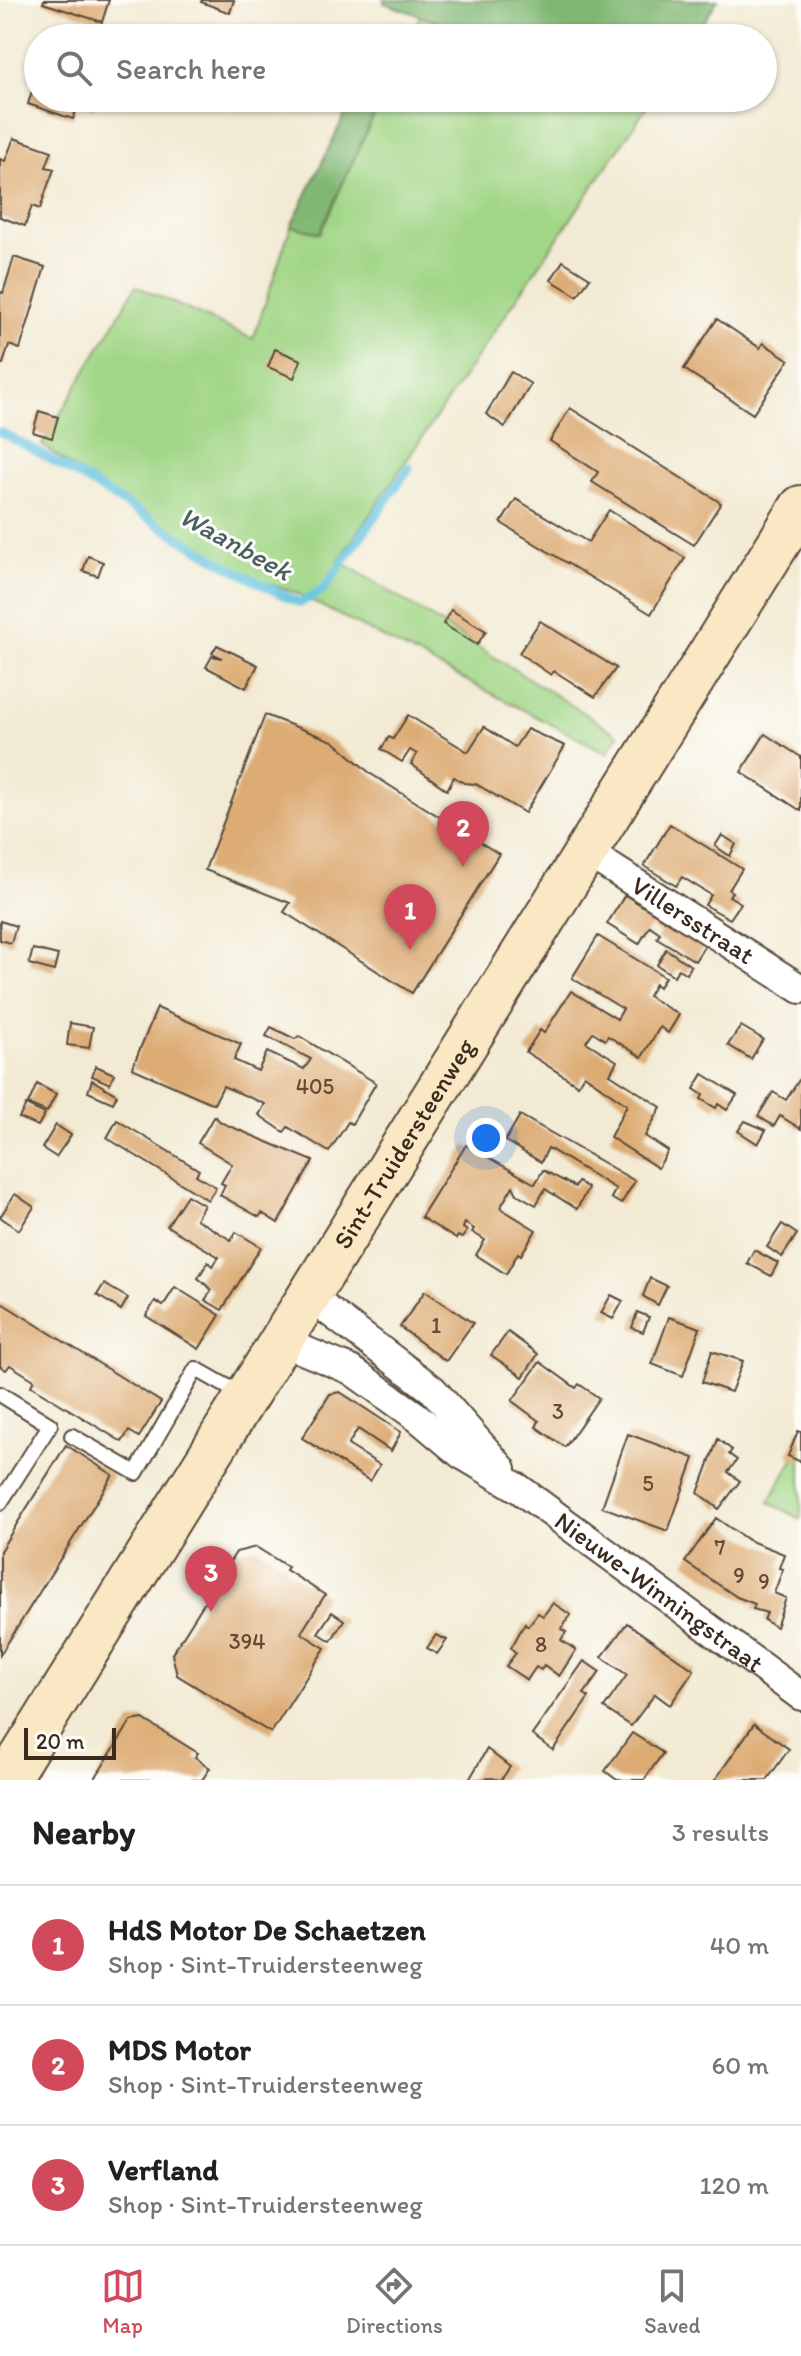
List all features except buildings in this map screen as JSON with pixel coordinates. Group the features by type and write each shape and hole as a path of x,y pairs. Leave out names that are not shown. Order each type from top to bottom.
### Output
{"main road":[{"name":"Sint-Truidersteenweg","path":"7,1780 801,507"}],"street":[{"name":"Villersstraat","path":"585,851 801,989"},
{"name":"Nieuwe-Winningstraat","path":"309,1296 433,1390 518,1488"},
{"name":"Nieuwe-Winningstraat","path":"281,1341 351,1370 417,1417 461,1454 518,1488 801,1696"}],"lane":[{"path":"72,1436 136,1473 196,1369 246,1397"},
{"path":"0,1394 50,1425 0,1503"}],"green space":[{"path":"384,0 718,0 702,24 444,24 384,3"},
{"path":"420,16 443,24 416,24"},
{"path":"346,112 376,112 320,233 291,226"},
{"path":"376,112 643,112 339,560 619,735 607,753 296,593 249,577 125,505 42,445 136,286 253,339 291,226 320,233"},
{"path":"801,1445 801,1519 769,1502"}],"waterway":[{"name":"Waanbeek","path":"0,432 223,563 300,603 324,589 409,468"}],"place":[{"name":"MDS Motor","path":"463,867"},
{"name":"HdS Motor De Schaetzen","path":"410,950"},
{"name":"Verfland","path":"211,1612"}]}
